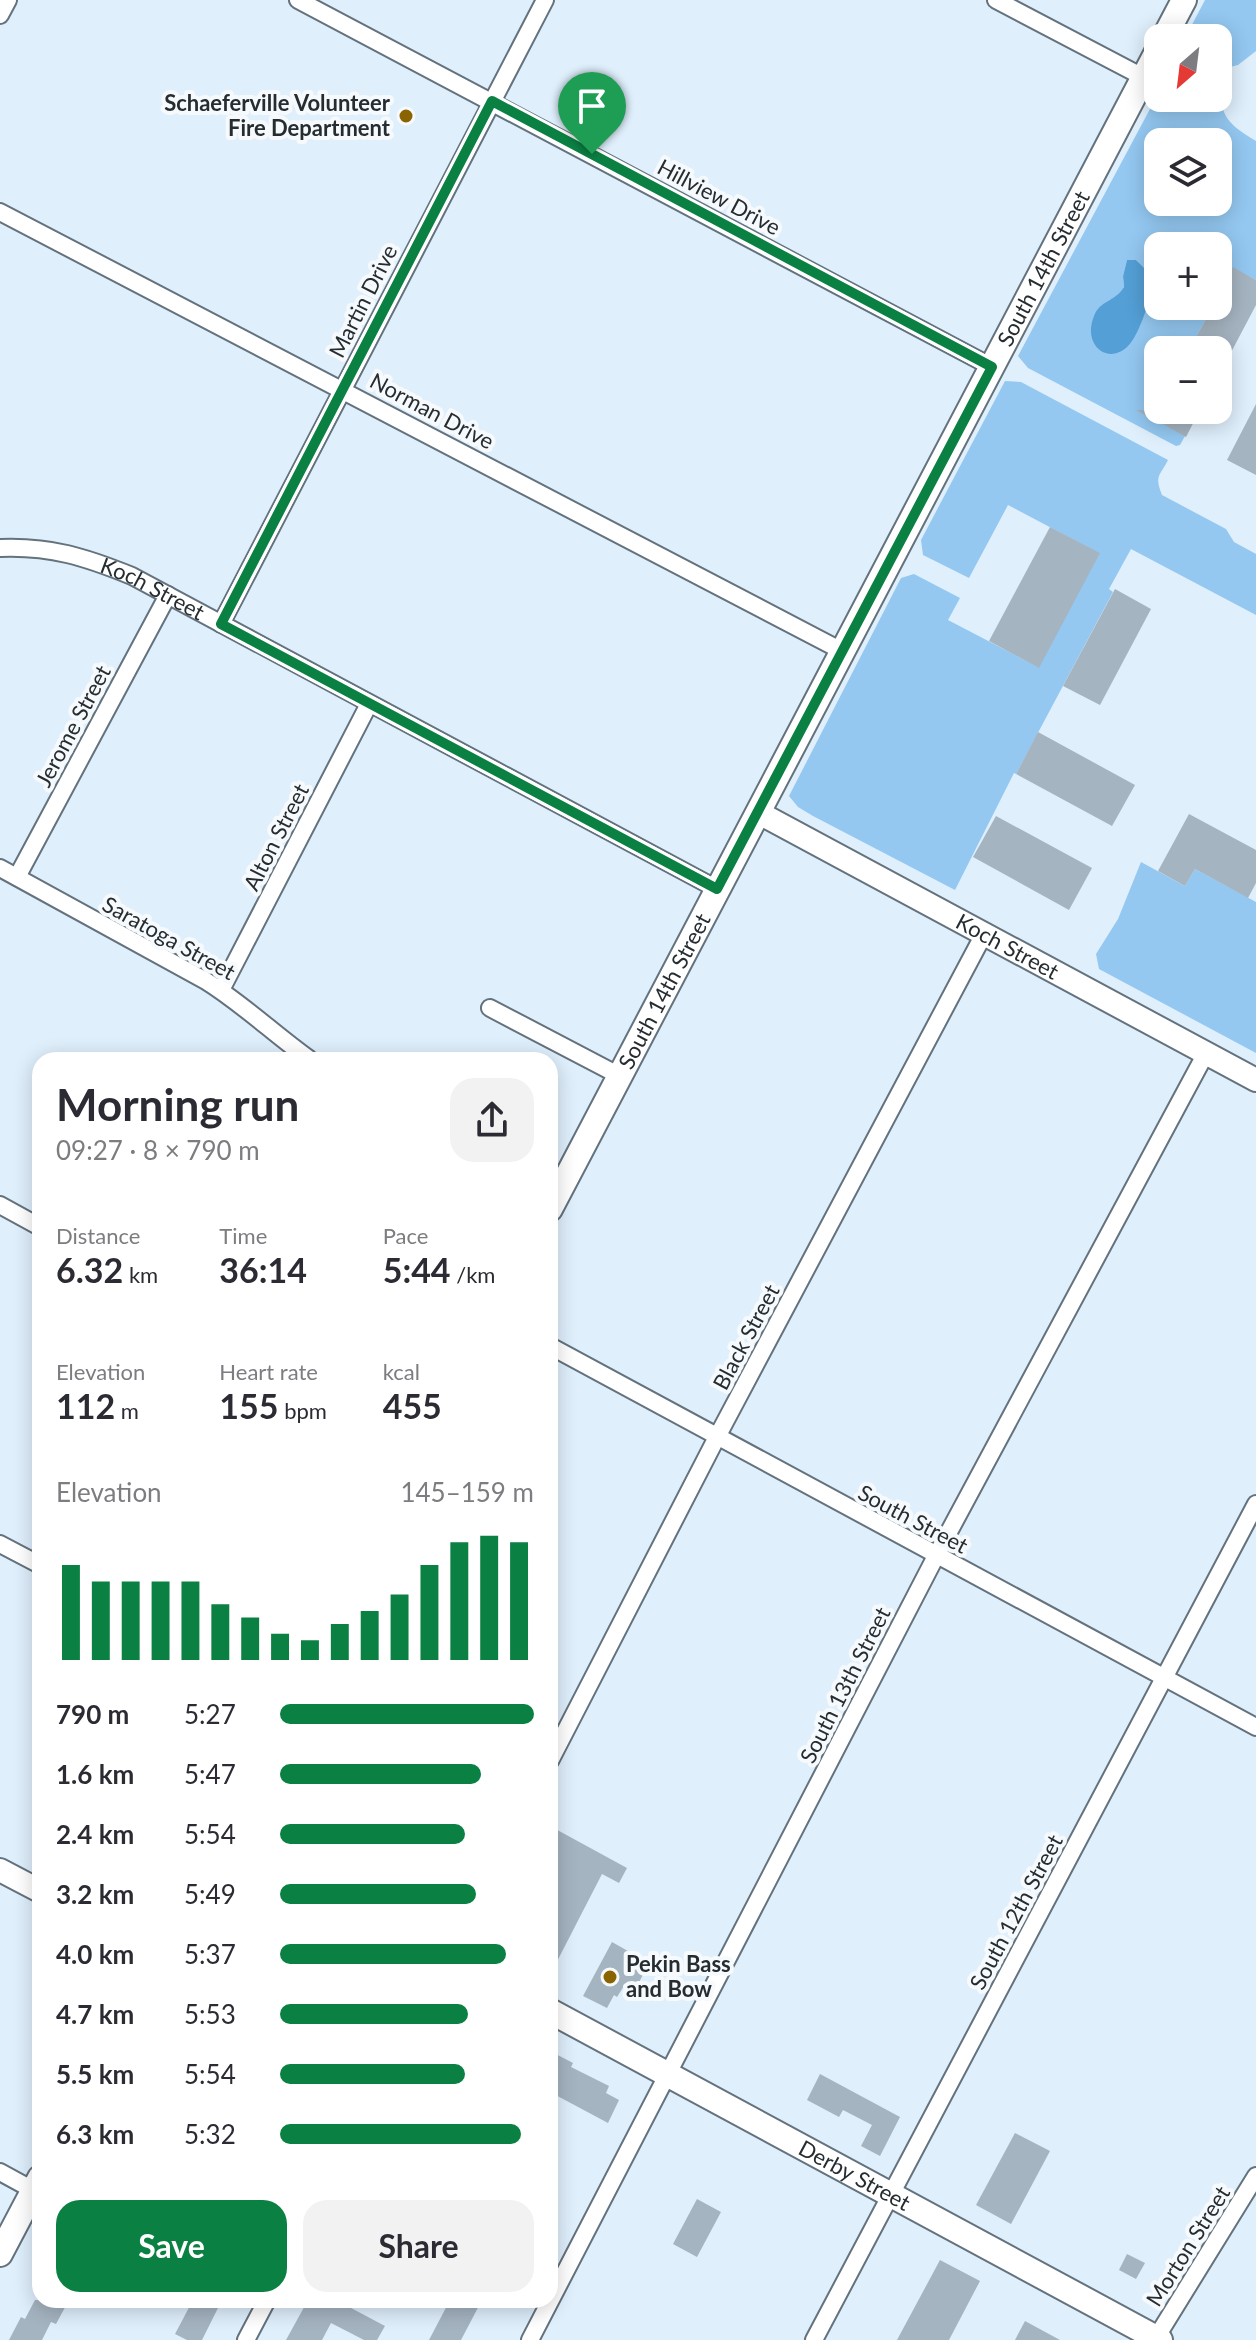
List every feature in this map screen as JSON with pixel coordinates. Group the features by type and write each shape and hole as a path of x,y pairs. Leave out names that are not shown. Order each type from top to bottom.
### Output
{"main road":[{"path":"1171,24 1184,0"},
{"name":"South 14th Street","path":"558,1194 1143,77"},
{"name":"Derby Street","path":"558,2015 1158,2339"},
{"path":"0,2254 32,2193"}],"street":[{"path":"0,15 8,0"},
{"name":"Hillview Drive","path":"298,0 992,367"},
{"name":"Martin Drive","path":"221,624 545,0"},
{"path":"996,0 1143,77"},
{"name":"Norman Drive","path":"0,212 842,651"},
{"name":"Koch Street","path":"0,548 62,551 92,559 168,595 717,889"},
{"name":"Jerome Street","path":"17,877 168,595"},
{"name":"Alton Street","path":"221,990 369,704"},
{"name":"Koch Street","path":"759,813 1256,1080"},
{"name":"Saratoga Street","path":"0,868 221,990 300,1052"},
{"name":"Black Street","path":"558,1745 717,1437 984,934"},
{"path":"490,1008 620,1076"},
{"name":"South 13th Street","path":"558,2287 936,1556 1206,1053"},
{"path":"0,1205 32,1223"},
{"name":"South Street","path":"558,1350 1256,1727"},
{"name":"South 12th Street","path":"814,2340 1256,1504"},
{"path":"0,1544 32,1561"},
{"path":"0,1870 32,1887"},
{"path":"0,2172 32,2182"},
{"name":"Morton Street","path":"1158,2339 1256,2176"},
{"path":"246,2340 263,2308"},
{"name":"South 13th Street","path":"530,2340 547,2308"}],"shaded area":[{"path":"1205,0 1256,0 1256,51 1232,66 1232,24 1192,24"},
{"path":"1148,112 1224,112 1232,124 1256,141 1256,280 1232,270 1232,232 1144,232 1144,271 1136,260 1127,260 1124,287 1118,297 1109,300 1105,352 1144,290 1144,320 1205,320 1197,336 1144,336 1144,424 1162,424 1185,436 1180,445 1176,446 1028,368 1018,356"},
{"path":"1127,260 1136,260 1144,268 1144,316 1128,346 1120,352 1105,353 1094,344 1091,326 1097,311 1124,287"},
{"path":"1005,381 1021,382 1168,460 1158,479 1162,495 1226,529 1234,542 1256,554 1256,615 1131,549 1109,589 1113,592 1014,773 955,890 813,816 798,807 789,796 901,578 914,574 960,598 948,620 1038,667 1099,553 1008,505 969,578 923,555 921,540"},
{"path":"1141,862 1185,886 1195,869 1256,902 1256,1053 1099,969 1096,954 1118,919"}],"building":[{"path":"1232,269 1256,280 1256,305 1232,350 1232,336 1197,336 1205,320 1232,320"},
{"path":"1256,404 1256,475 1227,460"},
{"path":"1162,424 1193,424 1186,437"},
{"path":"1050,527 1100,553 1039,668 989,641"},
{"path":"1115,589 1151,609 1100,705 1063,686"},
{"path":"1038,732 1135,785 1112,826 1016,774"},
{"path":"1189,814 1256,850 1256,883 1248,898 1195,869 1185,886 1158,871"},
{"path":"996,816 1092,868 1069,910 973,857"},
{"path":"558,1830 627,1868 619,1883 602,1874 558,1959"},
{"path":"612,1942 649,1963 634,1992 624,1986 617,1997 614,1995 607,2008 583,1996"},
{"path":"558,2055 573,2063 571,2067 609,2086 606,2093 619,2100 608,2123 558,2096"},
{"path":"820,2074 900,2117 880,2156 861,2146 872,2125 843,2110 839,2117 807,2100"},
{"path":"1015,2133 1050,2151 1011,2224 976,2205"},
{"path":"697,2199 721,2212 697,2257 673,2244"},
{"path":"1127,2254 1145,2263 1136,2279 1119,2270"},
{"path":"940,2260 980,2281 949,2340 897,2340"},
{"path":"32,2306 65,2308 56,2324 51,2322 42,2340 9,2340 21,2317 25,2319"},
{"path":"189,2308 218,2308 202,2340 187,2340 175,2334"},
{"path":"304,2308 351,2308 385,2326 377,2340 364,2340 331,2323 322,2340 286,2340"},
{"path":"446,2308 478,2308 461,2340 429,2340"},
{"path":"1025,2321 1060,2340 1015,2340"}],"place":[{"name":"Schaeferville Volunteer Fire Department","path":"406,116"},
{"name":"Pekin Bass and Bow","path":"610,1977"}],"route":[{"path":"492,101 592,154 992,367 717,889 221,624 492,101"}]}
